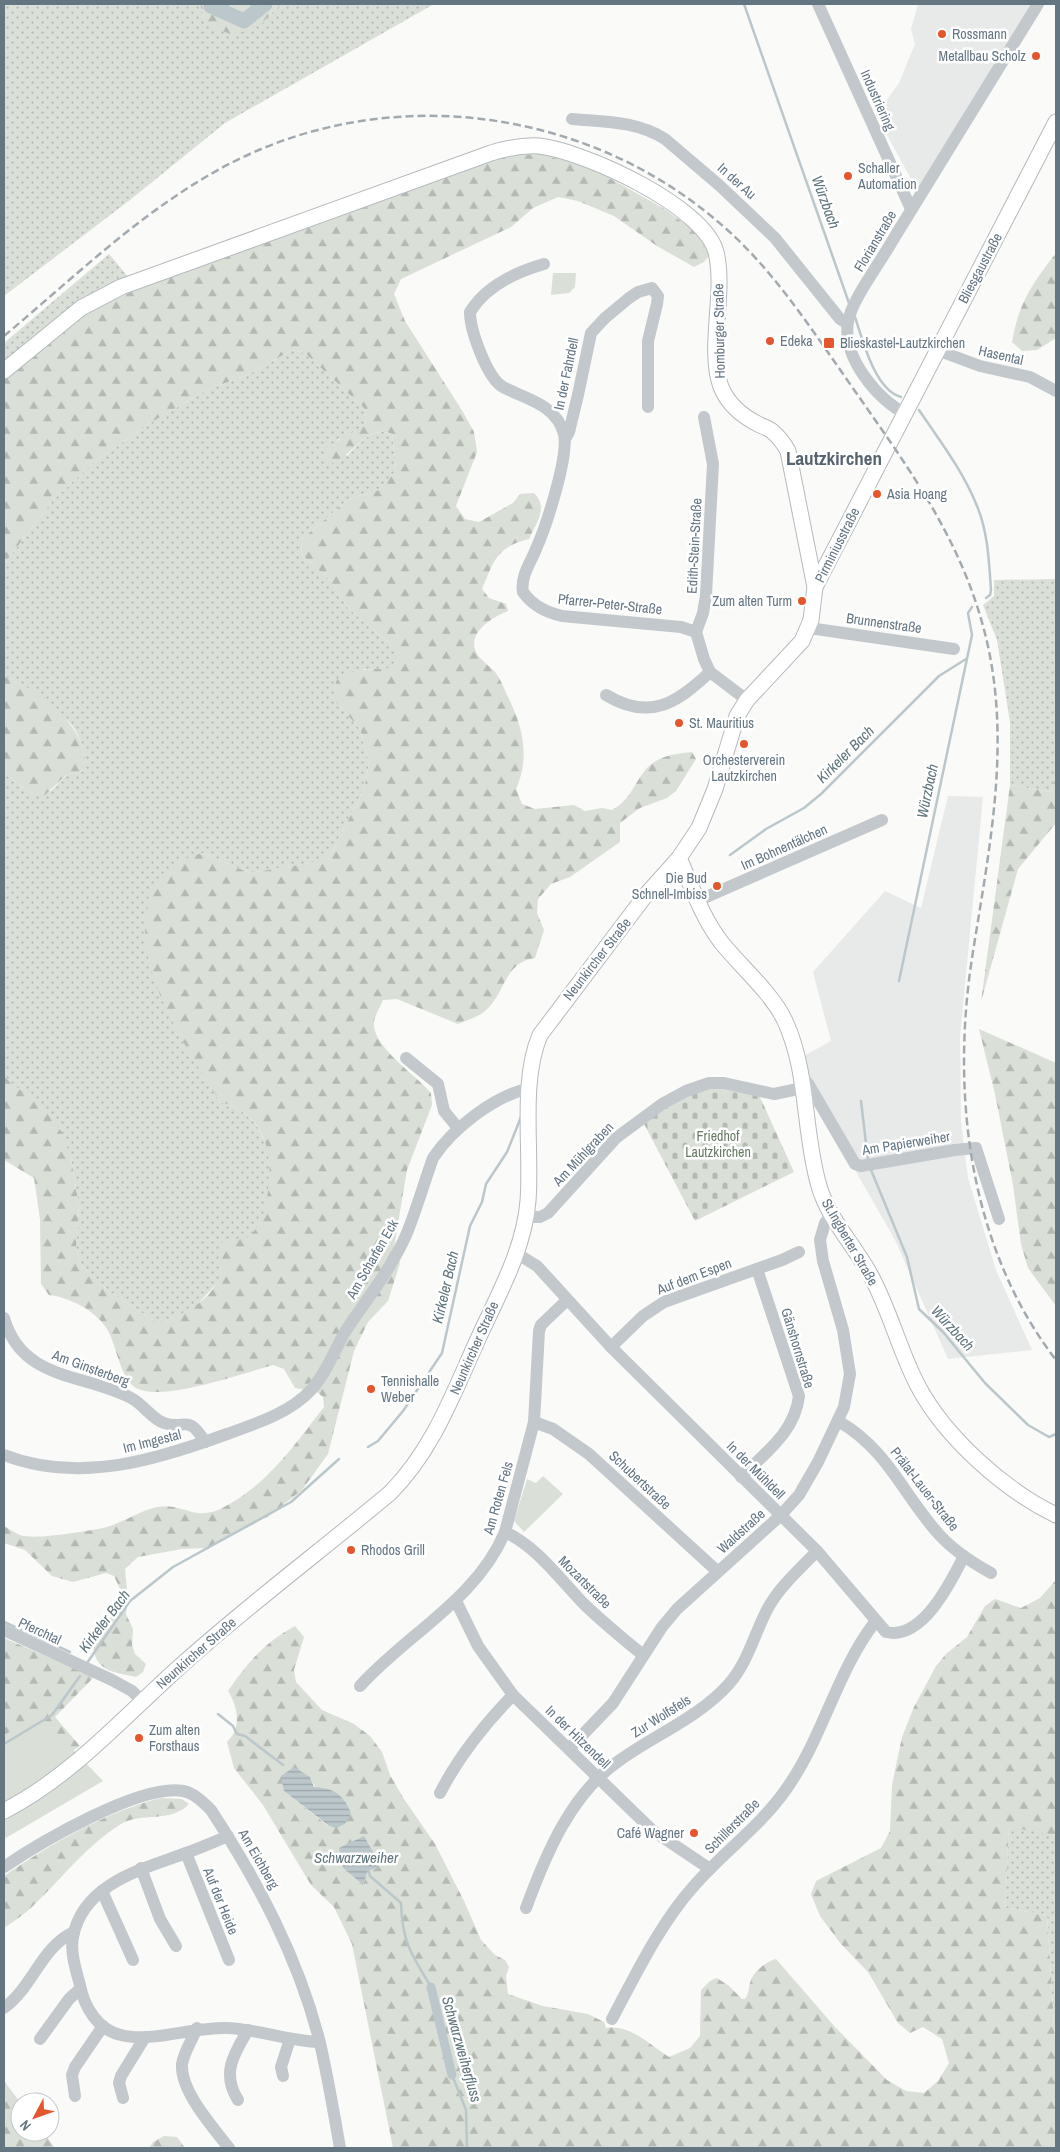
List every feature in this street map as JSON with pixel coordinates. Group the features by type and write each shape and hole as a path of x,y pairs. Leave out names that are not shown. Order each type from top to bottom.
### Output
{"main road":[{"name":"Bliesgaustraße","path":"906,414 1056,122"},
{"name":"Homburger Straße","path":"4,371 75,313 98,298 121,287 506,148 540,146 563,152 601,165 646,187 674,204 701,226 716,251 718,285 717,356 720,385 724,394 740,413 774,433 788,451 814,587"},
{"name":"Pirminiusstraße","path":"679,858 704,817 715,789 733,724 747,700 794,652 809,628 814,587 906,414"},
{"path":"807,547 818,554 833,552"},
{"name":"Neunkircher Straße","path":"4,1812 30,1797 65,1772 239,1615 375,1506 404,1480 434,1434 516,1253 526,1217 532,1057 540,1035 646,896 679,858"},
{"name":"St.Ingberter Straße","path":"679,858 697,901 721,942 784,1019 802,1082 819,1186 832,1214 871,1275 918,1386 939,1417 991,1472 1026,1498 1056,1515"},
{"name":"St.Ingberter Straße","path":"666,873 679,882 697,901"}],"street":[{"name":"Industriering","path":"818,4 911,209"},
{"name":"Florianstraße","path":"850,314 911,209 1038,4"},
{"name":"In der Au","path":"572,119 630,124 650,130 665,139 775,238 840,319 850,314"},
{"path":"544,264 508,278 481,299 470,312 471,326 491,373 502,386 547,408 559,422 565,439"},
{"name":"In der Fahrdell","path":"565,439 569,432 591,333 605,318 629,298 638,292 652,288 658,296 648,341 648,407"},
{"path":"850,314 851,348 861,370 879,393 896,409 906,414"},
{"name":"Hasental","path":"938,350 980,366 1030,377 1056,391"},
{"name":"Edith-Stein-Straße","path":"696,632 704,613 706,595 713,464 704,417"},
{"name":"Pfarrer-Peter-Straße","path":"565,439 548,514 524,577 523,592 536,605 547,612 562,616 681,627 696,632"},
{"name":"Brunnenstraße","path":"809,628 954,649"},
{"path":"696,632 710,672 747,700"},
{"path":"606,695 627,706 653,708 692,688 710,672"},
{"name":"Im Bohnentälchen","path":"697,901 882,820"},
{"path":"406,1058 438,1084 444,1111 458,1128"},
{"name":"Am Papierweiher","path":"802,1082 809,1085 855,1164 868,1164 976,1148 999,1218"},
{"name":"Am Mühlgraben","path":"526,1217 540,1216 548,1212 616,1138 662,1104 686,1091 709,1083 724,1083 774,1094 802,1082"},
{"name":"Am Scharfen Eck","path":"300,1400 321,1377 344,1334 407,1233 433,1158 458,1128 513,1093 530,1088"},
{"name":"Waldstraße","path":"569,1749 612,1703 643,1655 677,1609 780,1516 808,1481 838,1421 848,1392 850,1374 843,1330 823,1261 820,1240 825,1223 832,1214"},
{"name":"Auf dem Espen","path":"611,1347 643,1316 664,1302 799,1252"},
{"name":"In der Mühldell","path":"516,1253 536,1266 566,1301 611,1347 817,1551 875,1622 886,1632 900,1634 906,1631 940,1601 964,1556"},
{"name":"Gänshornstraße","path":"741,1477 788,1429 797,1408 799,1396 757,1269"},
{"name":"Am Roten Fels","path":"360,1686 393,1653 456,1601 490,1560 505,1532 534,1422 539,1331 541,1325 566,1301"},
{"name":"Am Ginsterberg","path":"4,1318 18,1346 39,1365 130,1398 163,1423 170,1425 187,1423 199,1431 206,1442"},
{"name":"Im Imgestal","path":"4,1455 52,1467 98,1468 162,1456 206,1442 272,1416 300,1400"},
{"name":"Prälat-Lauer-Straße","path":"838,1421 852,1430 880,1455 937,1533 964,1556 991,1573"},
{"name":"Schubertstraße","path":"534,1422 553,1429 590,1454 718,1572"},
{"name":"Mozartstraße","path":"505,1532 518,1538 591,1610 643,1655"},
{"name":"Zur Wolfsfels","path":"526,1908 552,1846 575,1808 598,1777 620,1759 706,1705 727,1686 746,1660 774,1599 817,1551"},
{"name":"In der Hitzendell","path":"456,1601 478,1646 513,1695 652,1830 710,1869"},
{"name":"Schillerstraße","path":"612,2019 672,1914 710,1869 767,1815 787,1788 808,1753 859,1647 875,1622"},
{"name":"Pferchtal","path":"4,1630 112,1680 132,1691 142,1701"},
{"path":"440,1793 464,1753 492,1717 513,1695"},
{"name":"Am Eichberg","path":"4,1868 91,1818 135,1799 162,1791 185,1791 194,1795 211,1810 228,1836 259,1887 284,1939 320,2042 340,2148"},
{"path":"228,1836 124,1876 102,1891 86,1909 74,1932 72,1945 80,1989 86,2005 103,2026 120,2035 145,2037 197,2028 248,2030 290,2039 320,2042"},
{"name":"Auf der Heide","path":"186,1853 229,1960"},
{"path":"141,1868 160,1919 176,1946"},
{"path":"102,1891 133,1960"},
{"path":"4,2008 20,1993 56,1944 74,1932"},
{"path":"40,2039 69,1999 80,1989"},
{"path":"74,2096 72,2075 75,2067 103,2026"},
{"path":"197,2028 185,2053 183,2074 194,2100 229,2148"},
{"path":"238,2100 230,2085 230,2065 248,2030"},
{"path":"123,2098 118,2083 145,2037"},
{"path":"283,2076 281,2067 290,2039"}],"shaded area":[{"path":"918,4 1031,4 917,190 876,115 899,83 915,44 911,29"},
{"path":"948,796 983,797 960,1037 961,1122 968,1178 996,1270 1032,1350 948,1359 895,1240 839,1142 800,1058 831,1041 813,972 885,891 921,908"}],"green space":[{"path":"4,4 200,4 206,25 261,24 281,4 434,4 225,123 130,200 4,296"},
{"path":"200,4 281,4 261,24 233,35 206,25"},
{"path":"540,154 571,162 604,175 663,208 696,232 710,255 704,262 694,267 657,246 614,216 578,201 558,197 533,208 511,227 401,279 394,294 405,321 474,432 477,452 456,506 465,519 479,522 513,503 520,494 534,493 541,504 540,516 529,539 509,546 493,563 482,589 489,598 506,604 508,611 495,617 483,626 475,638 474,645 480,658 498,677 512,705 520,728 524,752 521,776 516,789 522,804 535,809 574,805 585,811 602,808 612,810 624,801 647,768 652,764 662,758 675,754 692,752 696,759 676,791 667,798 640,808 620,823 620,842 570,877 551,884 538,899 537,913 544,930 535,958 525,961 511,972 497,996 483,1012 458,1024 397,999 383,1000 376,1014 374,1022 375,1031 387,1051 431,1093 432,1105 407,1170 394,1247 400,1263 388,1301 368,1322 354,1351 328,1454 302,1490 269,1516 208,1548 182,1549 138,1557 125,1569 128,1599 126,1614 133,1629 132,1645 135,1654 146,1664 143,1672 136,1677 113,1672 97,1661 93,1645 121,1601 121,1591 114,1576 106,1573 73,1582 52,1576 25,1550 4,1543 4,1526 21,1535 32,1537 53,1536 107,1527 157,1507 175,1507 198,1513 215,1511 241,1497 280,1462 324,1407 323,1397 317,1392 295,1388 284,1369 273,1365 185,1389 151,1392 138,1389 132,1385 123,1371 107,1329 102,1322 81,1306 57,1296 49,1295 41,1284 40,1219 34,1178 4,1160 4,1077 45,1109 61,1131 71,1158 79,1207 76,1248 81,1265 107,1290 156,1322 182,1313 205,1298 220,1276 221,1263 218,1249 223,1241 249,1237 261,1221 269,1182 267,1148 261,1133 252,1120 238,1109 220,1102 191,1056 164,1003 153,976 146,948 145,921 150,894 178,863 186,858 203,853 250,873 315,862 333,850 364,789 369,764 360,729 335,701 336,682 340,676 353,671 387,669 395,662 396,649 348,608 332,582 301,554 302,539 349,499 379,490 396,470 392,434 382,432 366,437 343,457 326,465 323,459 325,448 365,425 364,408 305,353 292,350 249,374 207,390 150,423 93,463 54,499 4,564 4,379 61,331 100,306 140,288 487,160 512,155"},
{"path":"1056,253 1056,338 1037,350 1022,351 1012,342 1018,316 1033,284"},
{"path":"109,254 130,279 100,306 4,379 4,343"},
{"path":"553,273 576,273 575,287 569,293 551,295"},
{"path":"292,350 305,353 364,408 365,425 347,437 337,440 347,456 372,434 385,432 392,434 396,470 379,490 349,499 302,539 301,554 332,582 348,608 396,649 396,662 387,669 364,669 335,701 360,729 369,764 364,789 333,850 316,862 250,873 203,853 145,932 149,956 156,979 184,1041 220,1102 238,1109 252,1120 261,1133 267,1148 270,1165 270,1183 261,1221 249,1238 233,1242 223,1260 219,1281 194,1308 174,1319 156,1322 107,1290 81,1265 76,1248 79,1207 71,1158 4,1078 4,773 33,795 51,791 67,774 79,773 86,768 82,745 71,724 39,698 4,676 4,564 54,499 93,463 150,423 207,390 249,374"},
{"path":"1056,579 1056,773 1051,792 1010,785 1010,722 997,640 983,605 994,596 994,580"},
{"path":"4,676 18,682 59,711 79,738 84,752 86,768 79,773 67,774 45,795 33,795 4,773"},
{"path":"1056,773 1056,823 1018,869 981,1002 1010,785 1051,792"},
{"path":"979,1029 1056,1063 1056,1306 1028,1268 1021,1244 1013,1185 995,1094"},
{"name":"Friedhof Lautzkirchen","path":"716,1087 759,1095 794,1172 695,1221 643,1122 686,1096"},
{"path":"543,1476 563,1494 524,1532 514,1521 527,1479 536,1483"},
{"path":"1056,1580 1056,1835 1009,1827 1005,1908 1047,1915 1056,2055 1056,2148 393,2148 352,1944 334,1907 311,1885 263,1805 234,1768 227,1742 237,1724 236,1710 228,1691 242,1671 266,1646 295,1626 304,1637 294,1670 296,1682 322,1710 354,1724 370,1736 382,1752 390,1775 435,1844 464,1901 481,1940 495,1955 505,1960 509,1967 506,1976 508,1994 543,2006 588,2014 604,2022 606,2028 623,2029 639,2036 669,2057 690,2048 700,2036 701,1990 710,1981 717,1978 729,1986 742,1999 745,1999 755,1973 765,1964 776,1959 835,2027 887,2080 906,2091 924,2093 938,2081 949,2063 942,2039 923,2027 910,2033 898,2023 868,1972 841,1944 820,1916 811,1894 816,1881 881,1848 890,1831 892,1785 902,1737 914,1707 936,1666 946,1654 967,1637 985,1606 995,1599 1021,1608 1040,1598","holes":["310,1777 336,1828 328,1826 284,1791","343,1868 377,1868 368,1871 363,1885"]},
{"path":"4,1638 94,1677 55,1717 80,1746 4,1797"},
{"path":"40,1715 103,1781 4,1839 4,1735"},
{"path":"161,1798 182,1799 189,1804 182,1810 165,1816 129,1820 109,1832 86,1852 31,1908 4,1928 4,1876 40,1852 99,1820"},
{"path":"1009,1826 1056,1835 1056,2055 1047,1915 1005,1908"},
{"path":"4,2081 12,2092 10,2092 10,2142 50,2142 55,2148 4,2148"},
{"path":"164,2136 177,2137 185,2148 149,2148 153,2142"}],"water":[{"path":"294,1767 310,1777 314,1787 333,1791 345,1801 351,1813 345,1824 336,1828 329,1826 284,1791 281,1776"},
{"name":"Schwarzweiher","path":"364,1836 378,1861 377,1868 368,1871 363,1885 343,1868 339,1848"}],"waterway":[{"path":"211,4 211,6 244,21 265,4"},
{"name":"Würzbach","path":"744,4 849,303"},
{"name":"Würzbach","path":"855,317 866,351 877,375 892,393 901,397"},
{"name":"Würzbach","path":"919,410 958,468 981,516 987,547 991,590 990,595 986,598"},
{"name":"Würzbach","path":"899,981 972,635 968,613 972,607"},
{"name":"Kirkeler Bach","path":"730,855 766,829 804,808 821,794 939,676 966,659"},
{"name":"Würzbach","path":"861,1101 868,1160"},
{"name":"Kirkeler Bach","path":"368,1447 378,1441 403,1411 442,1353 470,1226 482,1202 486,1184 507,1152 521,1117"},
{"name":"Würzbach","path":"871,1170 907,1257 919,1309 943,1332 985,1383 1028,1425 1049,1437 1056,1434"},
{"name":"Kirkeler Bach","path":"87,1663 130,1601 173,1567 291,1502 339,1459"},
{"path":"4,1622 70,1652"},
{"name":"Kirkeler Bach","path":"4,1744 52,1715 80,1676"},
{"name":"Schwarzweiherfluss","path":"218,1714 233,1726 237,1734 245,1736 283,1765"},
{"name":"Schwarzweiherfluss","path":"368,1869 370,1876 401,1903 403,1927 409,1947 430,1985"},
{"name":"Schwarzweiherfluss","path":"431,1987 452,2075"},
{"name":"Schwarzweiherfluss","path":"452,2075 466,2110 467,2148"}],"railway":[{"path":"4,336 114,242 142,220 202,179 233,162 295,137 359,121 424,116 489,120 552,133 614,156 671,187 724,227 741,243 757,259 801,314 909,470 930,503 948,537 965,573 979,611 989,651 995,690 997,766 990,843 966,1010 964,1063 966,1116 974,1168 986,1219 1003,1269 1027,1316 1056,1360"}],"place":[{"name":"Rossmann","path":"942,34"},
{"name":"Metallbau Scholz","path":"1036,56"},
{"name":"Schaller Automation","path":"848,176"},
{"name":"Edeka","path":"770,341"},
{"name":"Blieskastel-Lautzkirchen","path":"829,343"},
{"name":"Asia Hoang","path":"877,494"},
{"name":"Zum alten Turm","path":"802,601"},
{"name":"St. Mauritius","path":"679,723"},
{"name":"Orchesterverein Lautzkirchen","path":"744,744"},
{"name":"Die Bud Schnell-Imbiss","path":"717,886"},
{"name":"Tennishalle Weber","path":"371,1389"},
{"name":"Rhodos Grill","path":"351,1550"},
{"name":"Zum alten Forsthaus","path":"139,1738"},
{"name":"Café Wagner","path":"694,1833"}],"district":[{"name":"Lautzkirchen","path":"834,458"}]}
